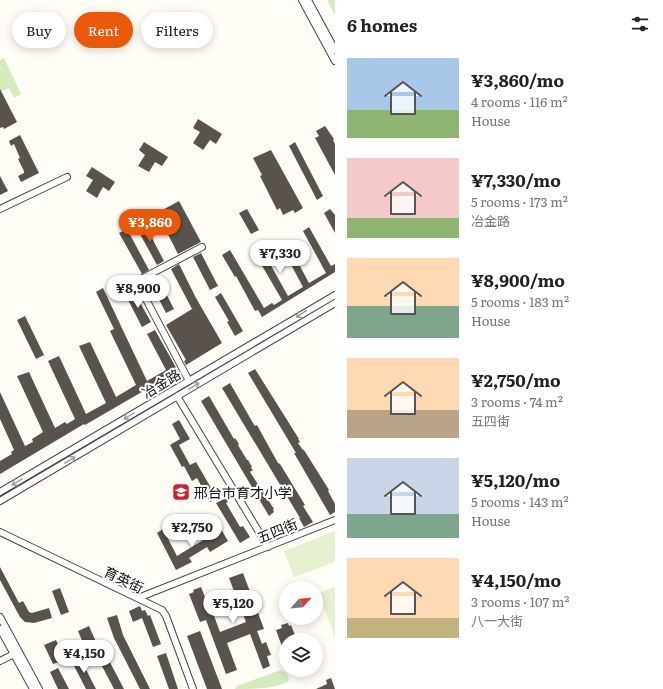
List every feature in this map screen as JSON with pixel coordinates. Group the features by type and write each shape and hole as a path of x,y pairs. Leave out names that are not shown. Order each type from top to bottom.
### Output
{"street":[{"path":"302,0 335,61"},
{"path":"308,0 335,50"},
{"path":"0,209 67,177"},
{"path":"189,381 138,284 141,279 202,247"},
{"name":"冶金路","path":"0,492 335,295"},
{"name":"冶金路","path":"0,501 335,303"},
{"path":"177,396 268,546"},
{"name":"五四街","path":"138,598 335,520"},
{"name":"育英街","path":"0,532 162,610 193,689"},
{"path":"0,618 39,689"},
{"path":"0,628 33,689"},
{"path":"0,661 14,654"}],"green space":[{"path":"327,0 335,0 335,15"},
{"path":"4,58 21,94 14,98 9,88 0,92 0,60"},
{"path":"335,531 335,562 294,577 284,551"},
{"path":"335,587 335,638 323,604 323,592"},
{"path":"279,671 279,677 288,677 289,681 277,686 256,689 235,689 237,686"}],"building":[{"path":"0,89 17,122 4,129 3,127 0,128"},
{"path":"198,119 222,134 216,144 210,140 203,150 193,143 200,132 193,128"},
{"path":"325,126 334,139 335,175 315,138 319,136 316,131"},
{"path":"20,135 39,173 21,182 18,176 24,173 24,171 18,159 20,158 14,144 11,146 9,141"},
{"path":"144,142 168,157 162,166 155,162 149,172 138,166 145,155 139,150"},
{"path":"295,142 323,196 317,200 289,146"},
{"path":"271,150 303,208 295,213 293,210 283,215 280,208 277,210 253,158"},
{"path":"92,167 115,182 109,191 103,187 97,198 86,191 93,180 86,176"},
{"path":"0,176 8,191 0,195"},
{"path":"179,201 201,242 178,254 157,213"},
{"path":"247,209 259,230 251,234 239,213"},
{"path":"330,209 335,215 335,233 324,213"},
{"path":"143,221 164,261 157,265 135,225"},
{"path":"309,227 331,266 335,264 335,272 262,317 258,310 255,311 236,276 235,277 222,255 230,250 264,308 272,303 274,305 282,300 257,257 264,253 288,296 303,287 280,244 286,240 309,283 326,273 303,231"},
{"path":"127,229 149,270 142,274 119,233"},
{"path":"201,253 218,286 210,290 193,257"},
{"path":"179,264 196,298 222,343 186,365 184,361 186,360 166,325 192,309 171,269"},
{"path":"157,276 174,309 166,313 149,280"},
{"path":"103,288 147,381 166,370 147,334 155,330 178,371 85,425 84,424 0,474 0,461 12,454 11,452 14,450 0,419 0,392 25,446 33,442 32,439 43,432 17,376 29,372 55,428 65,422 67,424 75,419 48,361 59,356 86,414 106,403 79,346 90,342 116,397 136,385 110,331 114,329 96,292"},
{"path":"133,290 151,322 142,327 125,294"},
{"path":"221,293 243,331 235,336 227,322 229,321 215,297"},
{"path":"25,316 44,355 36,359 17,320"},
{"path":"255,369 299,439 300,442 298,443 329,490 328,491 335,504 335,512 330,515 294,453 296,453 248,373"},
{"path":"230,383 253,423 255,426 257,425 278,463 305,505 303,506 313,522 304,527 222,388"},
{"path":"209,396 252,467 251,468 253,470 250,472 274,509 274,512 269,516 201,401"},
{"path":"179,420 190,439 179,445 190,465 196,462 217,498 210,502 197,478 192,481 184,466 182,467 170,445 180,439 172,424"},
{"path":"226,498 228,502 226,503 240,527 243,526 250,537 240,543 216,503"},
{"path":"163,529 177,556 221,529 228,541 210,552 207,547 189,558 192,562 176,570 157,533"},
{"path":"0,567 19,603 23,601 29,612 32,613 49,608 52,618 34,623 25,622 20,617 0,580"},
{"path":"243,573 264,629 257,631 262,644 266,642 271,655 267,656 270,666 263,669 250,634 227,643 237,670 226,674 206,620 200,622 189,594 194,592 193,590 201,587 208,605 210,605 220,632 246,622 229,578"},
{"path":"60,588 69,612 61,615 52,591"},
{"path":"140,606 142,611 145,610 148,616 150,615 161,644 153,647 142,618 133,622 129,611"},
{"path":"117,615 123,635 150,689 140,689 114,638 107,618"},
{"path":"281,625 291,625 294,633 279,633 279,638 276,630 282,628"},
{"path":"89,626 100,651 103,649 124,689 114,689 92,647 86,650 78,631"},
{"path":"200,631 222,689 207,689 187,636"},
{"path":"56,640 65,660 53,664 44,645"},
{"path":"166,653 178,689 169,689 157,656"},
{"path":"80,658 96,689 86,689 72,662"},
{"path":"58,668 69,689 58,689 50,672"},
{"path":"331,678 335,689 316,689 327,684 326,680"}],"place":[{"name":"邢台市育才小学","path":"181,492"}]}
